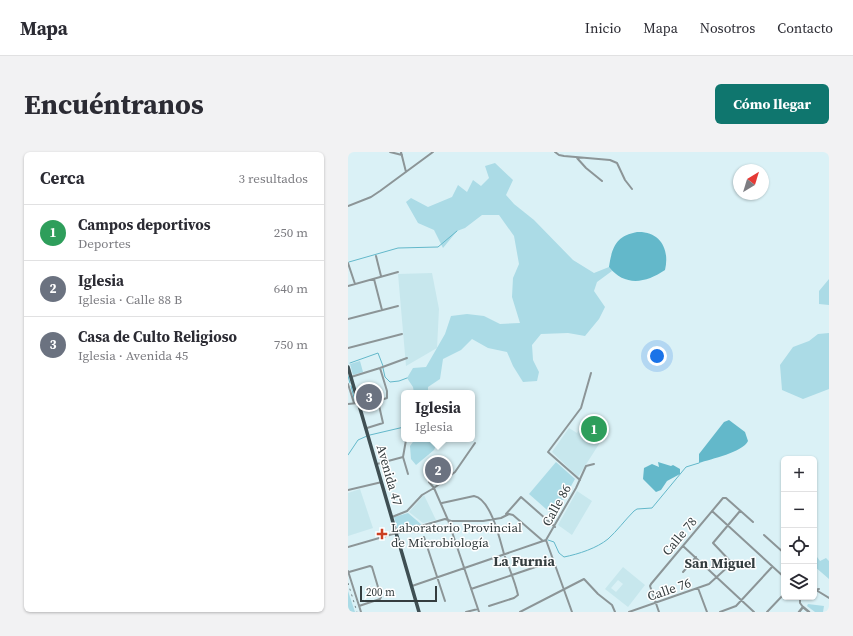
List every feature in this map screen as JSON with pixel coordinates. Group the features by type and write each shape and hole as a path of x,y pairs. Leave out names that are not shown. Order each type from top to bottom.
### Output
{"main road":[{"name":"Avenida 47","path":"348,367 419,612"}],"street":[{"path":"390,152 402,154 406,172"},
{"path":"348,206 371,197 433,152"},
{"path":"555,152 564,156 610,160 617,163 625,180 632,189"},
{"path":"576,157 586,168 602,181"},
{"path":"376,256 381,276"},
{"path":"348,263 355,284"},
{"path":"348,286 398,272"},
{"path":"374,278 382,310"},
{"path":"348,320 398,306"},
{"path":"348,348 402,334"},
{"path":"351,377 407,358"},
{"path":"366,428 384,423 378,401 387,398 387,391 380,368"},
{"path":"580,480 548,452 581,408 591,373"},
{"path":"348,384 354,403"},
{"path":"348,404 359,403"},
{"path":"406,442 403,457 408,474"},
{"path":"392,517 407,511 422,495 455,472 475,443"},
{"path":"377,464 403,457"},
{"name":"Calle 86","path":"412,586 546,540 555,527 586,466 594,464"},
{"path":"348,490 382,482"},
{"path":"429,482 442,503 479,612"},
{"path":"442,503 474,496 482,500 494,520 518,596 489,606"},
{"path":"348,547 445,519 451,521 474,522 501,518 506,515 520,497 555,527"},
{"name":"Calle 78","path":"656,602 650,586 722,498 726,498 740,511"},
{"path":"712,511 781,574"},
{"path":"728,525 740,511 753,522"},
{"path":"506,515 513,515 543,541"},
{"name":"Calle 76","path":"629,612 709,584 718,578 731,564 731,562 714,545 714,542 728,525"},
{"path":"764,535 781,550"},
{"path":"424,537 445,601"},
{"path":"546,540 572,612"},
{"path":"683,546 754,612"},
{"path":"682,572 696,558"},
{"path":"471,589 553,561"},
{"path":"359,606 380,599 381,596 372,567 370,566 348,572 359,606 361,612"},
{"path":"720,612 736,606 772,567"},
{"path":"520,612 584,579 598,594 612,604 615,612"},
{"path":"698,588 707,612"},
{"path":"817,590 829,598"},
{"path":"767,612 781,597"},
{"path":"800,600 800,603 809,612"},
{"path":"656,602 659,612"},
{"path":"799,612 803,607"},
{"path":"466,612 478,609"}],"shaded area":[{"path":"495,163 513,180 506,195 514,204 534,220 573,260 594,273 609,267 612,271 597,282 594,291 605,307 599,319 585,336 568,333 541,334 532,345 533,360 539,372 537,381 523,382 513,366 507,352 488,348 472,339 461,350 443,359 440,379 428,387 428,390 414,390 407,378 413,368 426,367 445,334 451,316 467,314 484,316 500,324 520,323 512,297 513,278 519,264 514,236 499,215 482,215 465,228 457,231 443,248 434,230 418,223 406,202 411,198 428,207 452,197 458,185 467,192 473,180 481,186 489,178 485,166"},
{"path":"637,232 645,232 652,235 662,243 666,255 666,262 665,270 650,278 636,281 622,278 609,267 616,244 624,236"},
{"path":"432,273 439,309 437,348 406,366 398,274"},
{"path":"829,279 829,305 819,304 819,291"},
{"path":"829,333 829,389 803,399 782,390 780,365 793,347 809,341 818,334"},
{"path":"360,361 363,372 353,375 350,364"},
{"path":"589,416 608,430 578,477 552,452 569,428 577,433"},
{"path":"590,419 605,430 599,440 583,428"},
{"path":"729,420 745,432 748,441 740,449 699,463 699,454 724,422"},
{"path":"413,442 438,442 434,450 416,465 411,459 410,446"},
{"path":"556,462 575,479 554,516 529,494"},
{"path":"658,462 671,466 673,465 680,469 680,474 667,481 661,490 656,492 643,479 644,468 652,464 659,467"},
{"path":"360,489 373,528 348,536 348,493"},
{"path":"577,491 592,501 572,535 558,525"},
{"path":"424,495 436,520 423,523 409,512"},
{"path":"408,513 422,525 398,531 394,517"},
{"path":"817,557 820,561 826,558 829,561 829,579 817,569"},
{"path":"623,567 645,585 628,607 605,589","holes":["618,580 623,584 616,592 611,588"]},
{"path":"348,591 355,612 348,612"},
{"path":"808,604 824,606 823,612 815,612 807,606"}],"waterway":[{"path":"349,262 398,248 438,247 457,231"},
{"path":"350,363 378,353 383,366"},
{"path":"383,368 385,377 390,382 407,378"},
{"path":"348,376 350,383"},
{"path":"351,386 355,401"},
{"path":"370,435 401,428"},
{"path":"348,455 358,440 367,436"},
{"path":"548,540 554,542 559,553 564,557 599,545 608,539 634,511 637,509 652,508 686,467 699,463"}],"railway":[{"path":"348,583 357,612"}],"place":[{"name":"Casa de Culto Religioso","path":"369,397"},
{"name":"Campos deportivos","path":"594,429"},
{"name":"Iglesia","path":"438,470"},
{"name":"Laboratorio Provincial de Microbiología","path":"382,534"}],"district":[{"name":"La Furnia","path":"524,561"},
{"name":"San Miguel","path":"720,563"}]}
